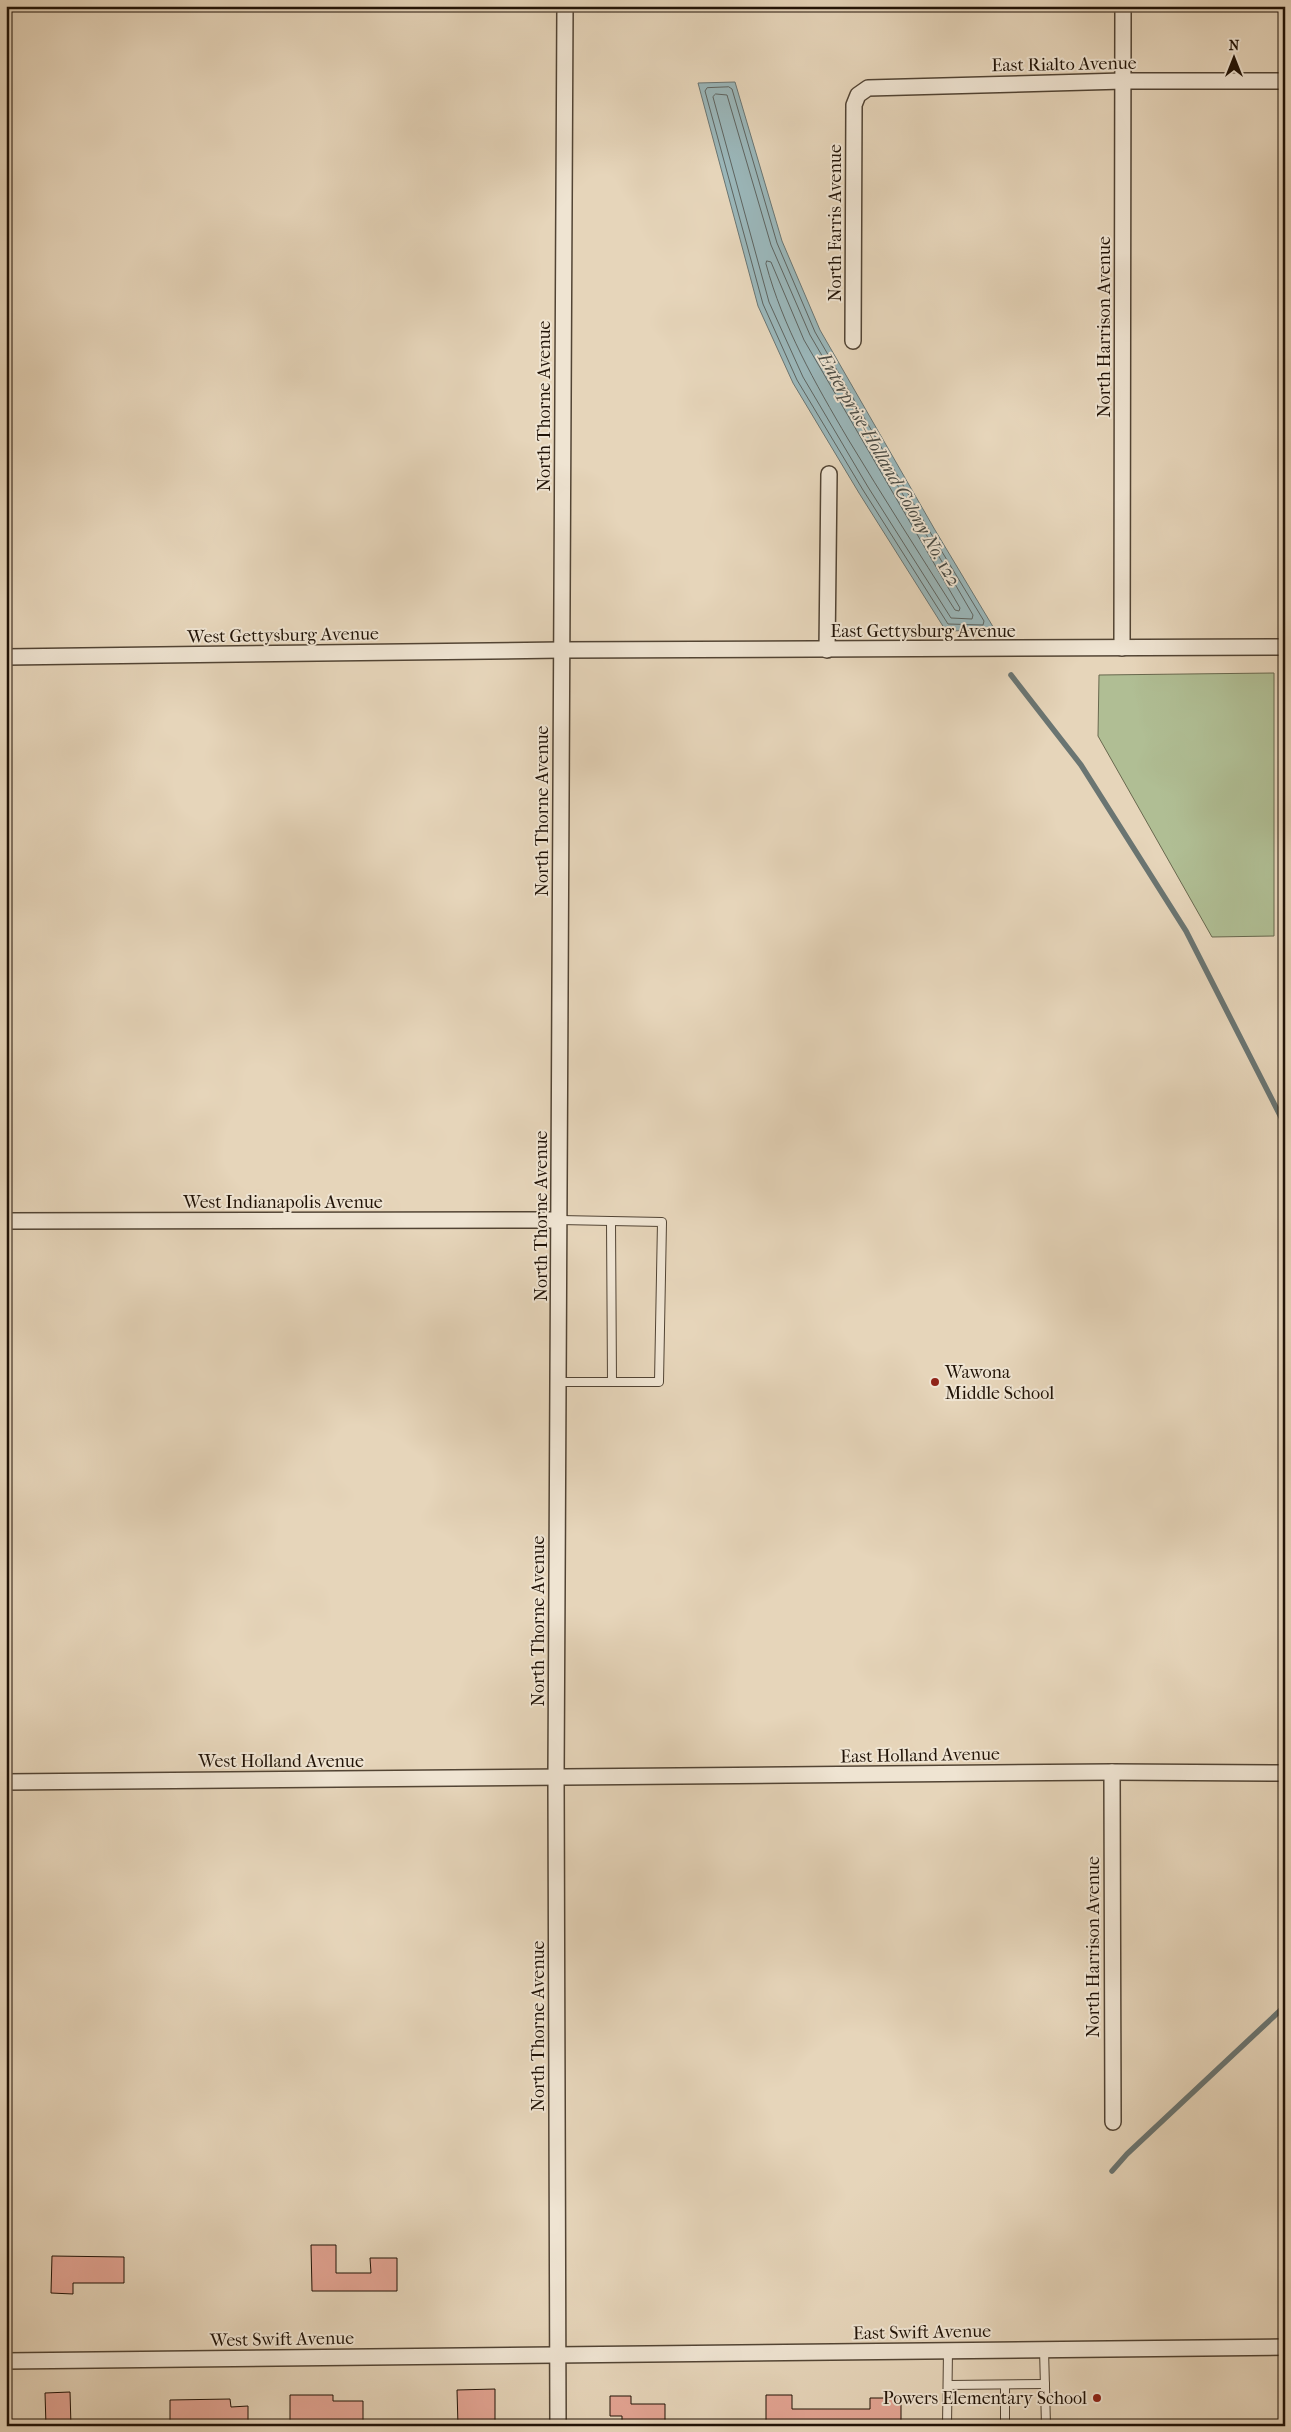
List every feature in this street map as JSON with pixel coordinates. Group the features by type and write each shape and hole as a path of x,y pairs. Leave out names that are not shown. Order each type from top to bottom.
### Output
{"street":[{"name":"North Thorne Avenue","path":"558,2426 556,1778 565,6"},
{"name":"North Harrison Avenue","path":"1122,648 1123,6"},
{"name":"East Rialto Avenue","path":"854,105 858,95 868,88 1123,82 1285,81"},
{"name":"North Farris Avenue","path":"853,341 854,105"},
{"path":"828,650 829,474"},
{"name":"East Gettysburg Avenue","path":"561,650 1285,647"},
{"name":"West Gettysburg Avenue","path":"6,657 561,650"},
{"name":"West Indianapolis Avenue","path":"6,1221 560,1220"},
{"name":"North Harrison Avenue","path":"1112,1772 1113,2122"},
{"name":"East Holland Avenue","path":"556,1778 1285,1772"},
{"name":"West Holland Avenue","path":"6,1782 556,1778"},
{"name":"East Swift Avenue","path":"559,2354 1285,2347"},
{"name":"West Swift Avenue","path":"6,2361 559,2354"}],"lane":[{"path":"559,1382 659,1382 662,1222 560,1220"},
{"path":"611,1221 612,1382"},
{"path":"947,2426 948,2350"},
{"path":"1044,2350 1046,2426"},
{"path":"948,2385 1045,2384"},
{"path":"1005,2385 1005,2426"}],"green space":[{"path":"1274,673 1274,936 1212,937 1098,736 1099,675"}],"water":[{"path":"735,82 782,241 820,330 995,630 946,631 859,493 793,383 758,306 698,83"}],"building":[{"path":"311,2245 336,2245 336,2273 371,2273 370,2258 397,2258 397,2291 312,2291"},
{"path":"52,2256 124,2257 124,2283 73,2283 73,2294 51,2293"},
{"path":"495,2389 495,2426 458,2426 457,2390"},
{"path":"70,2392 71,2426 46,2426 45,2393"},
{"path":"290,2395 333,2395 333,2401 363,2401 363,2426 290,2426"},
{"path":"766,2395 792,2395 792,2409 870,2409 870,2398 901,2398 901,2426 766,2426"},
{"path":"610,2396 631,2396 631,2404 665,2404 665,2426 622,2426 622,2416 610,2416"},
{"path":"230,2399 231,2407 248,2406 248,2426 170,2426 170,2400"}],"waterway":[{"name":"Enterprise-Holland Colony No. 122","path":"1011,675 1081,765 1186,931 1285,1125"},
{"name":"Enterprise-Holland Colony No. 122","path":"1112,2171 1127,2154 1285,2006"}],"place":[{"name":"Wawona Middle School","path":"935,1382"},
{"name":"Powers Elementary School","path":"1097,2398"}]}
